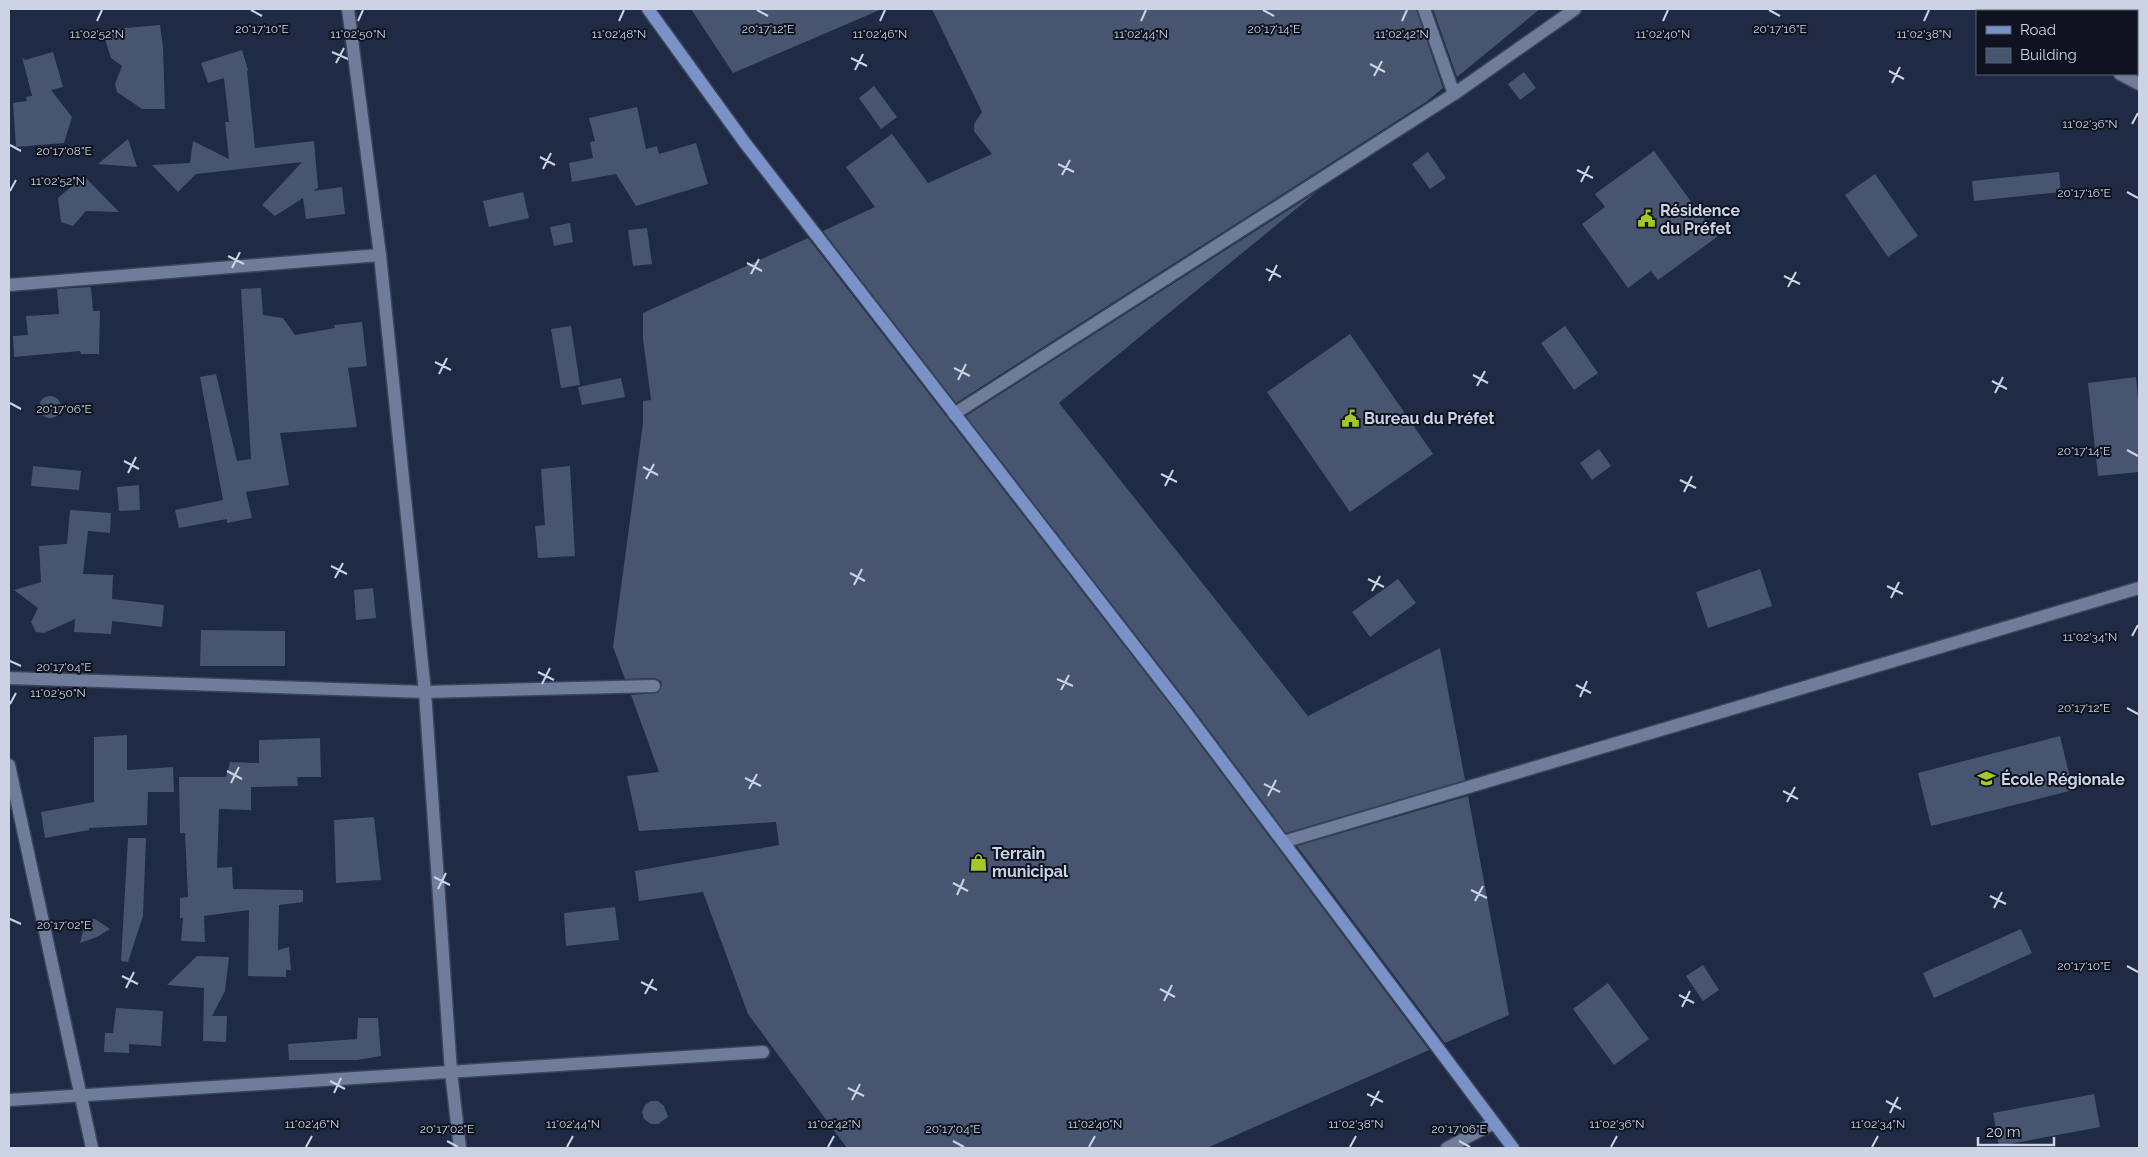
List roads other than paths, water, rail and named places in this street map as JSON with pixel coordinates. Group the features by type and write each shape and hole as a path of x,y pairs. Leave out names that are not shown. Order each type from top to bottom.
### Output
{"main road":[{"path":"648,9 744,143 1184,710 1513,1148"}],"street":[{"path":"348,9 380,255 425,692 451,1072 460,1148"},
{"path":"1424,9 1454,94"},
{"path":"954,414 1454,94 1575,9"},
{"path":"2122,75 2139,84"},
{"path":"9,285 380,255"},
{"path":"1283,842 2139,588"},
{"path":"9,678 425,692 654,686"},
{"path":"9,765 92,1148"},
{"path":"9,1100 763,1052"},
{"path":"1447,1148 1494,1123"}],"place":[{"name":"Résidence du Préfet","path":"1646,219"},
{"name":"Bureau du Préfet","path":"1350,418"},
{"name":"École Régionale","path":"1987,779"},
{"name":"Terrain municipal","path":"978,862"}]}
